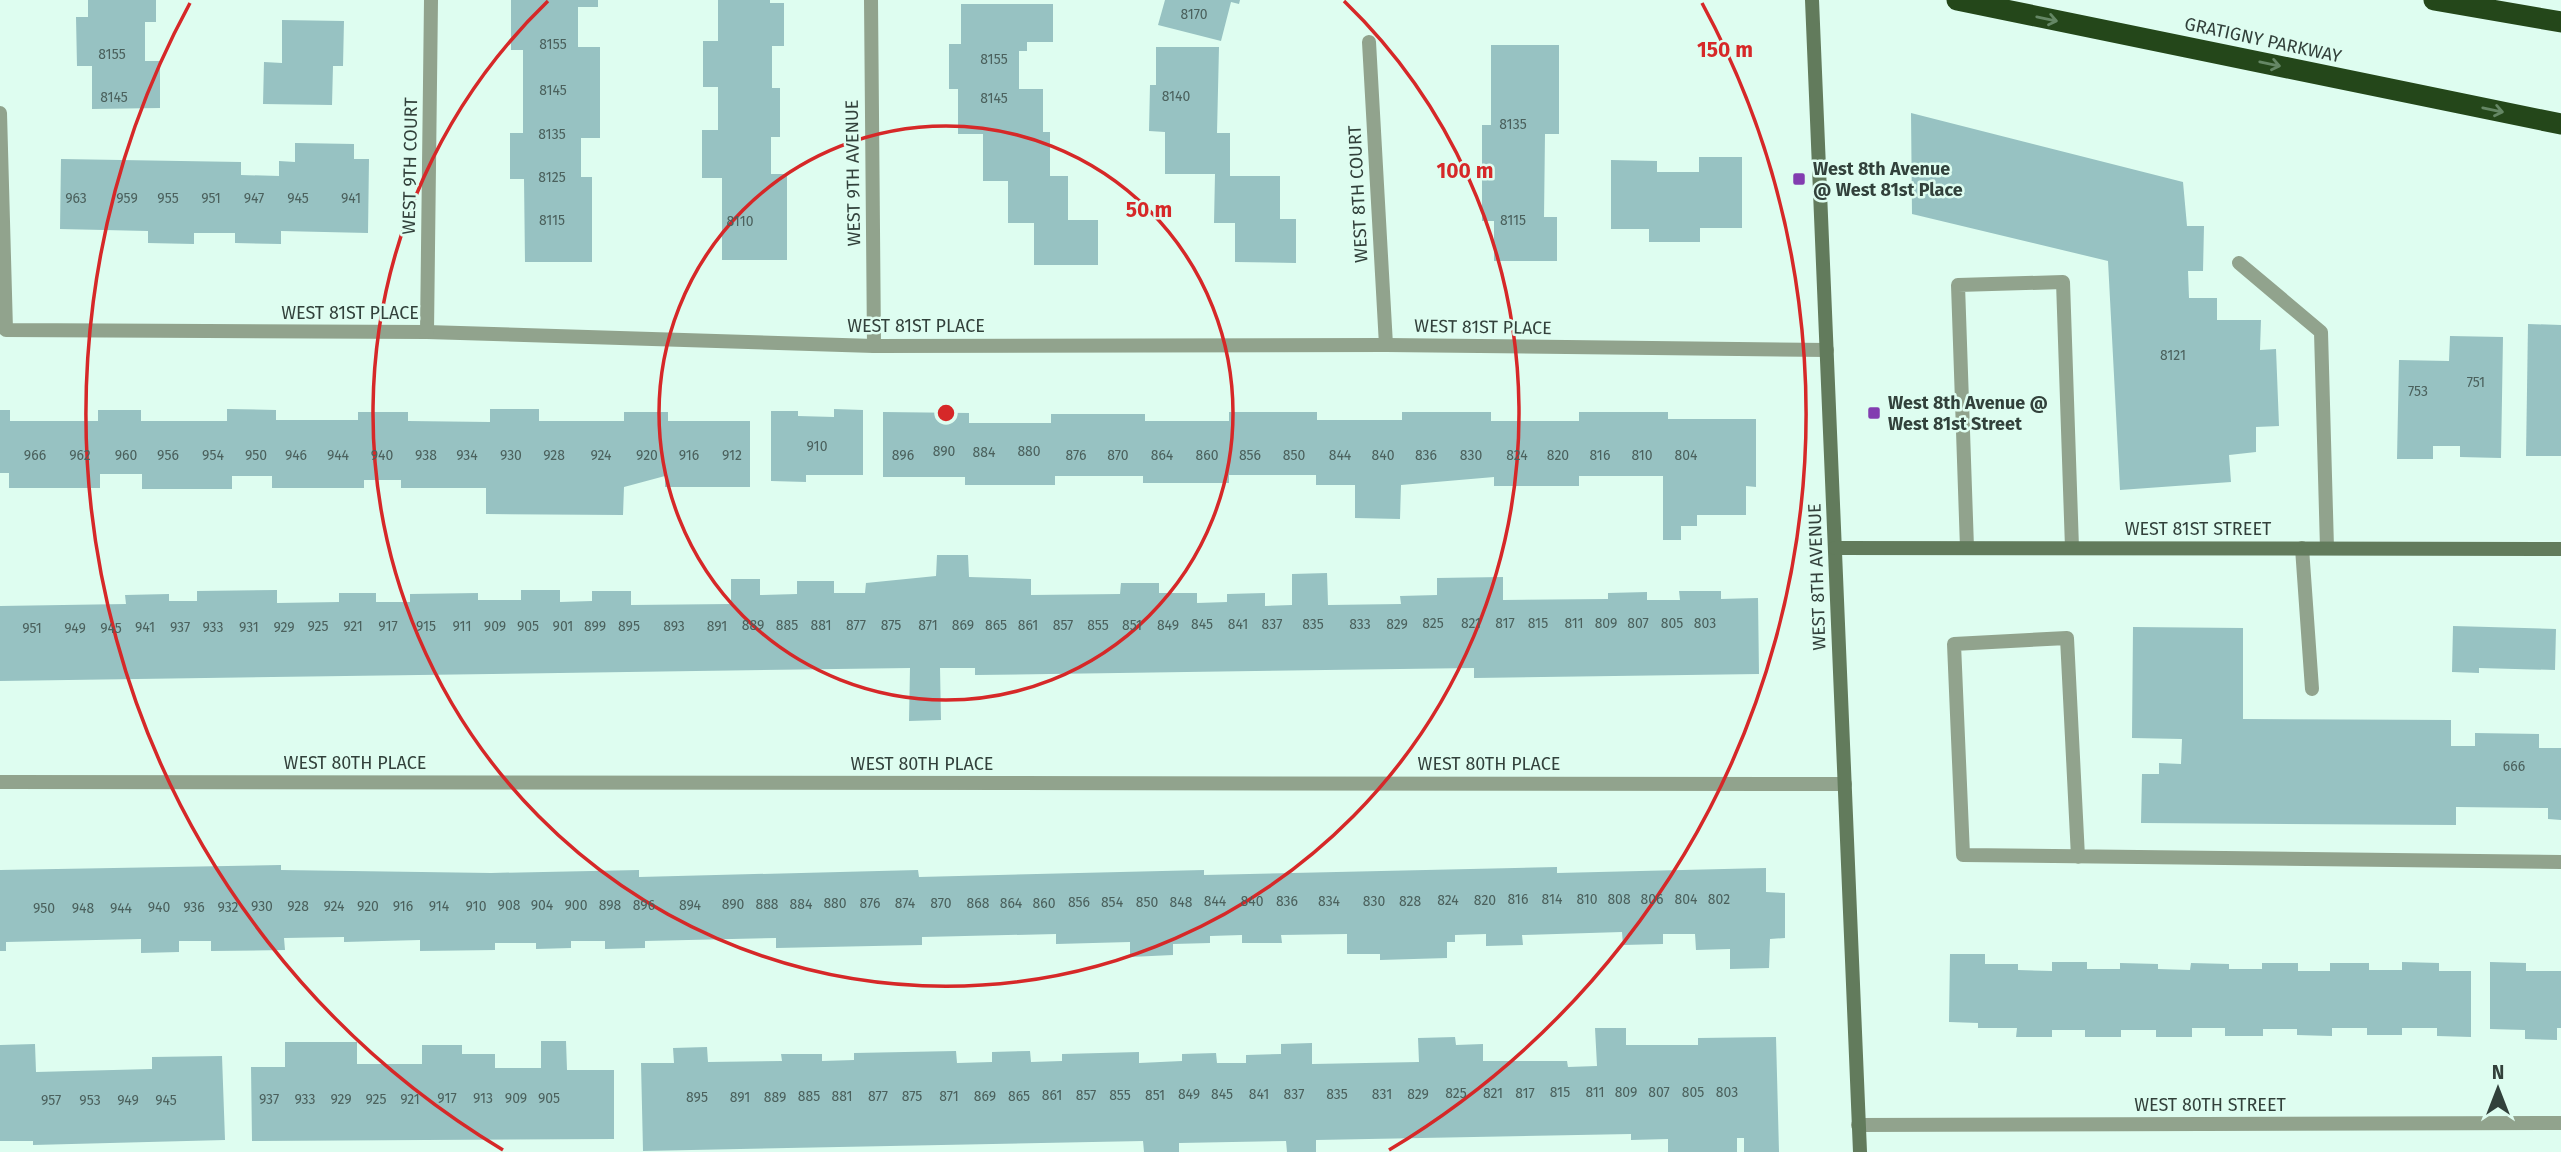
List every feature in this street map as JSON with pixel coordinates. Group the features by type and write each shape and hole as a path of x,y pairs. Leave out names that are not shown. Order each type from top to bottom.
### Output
{"highway":[{"name":"GRATIGNY PARKWAY","path":"1957,0 2561,124"},
{"path":"2434,0 2561,22"}],"street":[{"name":"WEST 9TH COURT","path":"427,332 431,0"},
{"name":"WEST 9TH AVENUE","path":"871,0 874,346"},
{"name":"WEST 8TH AVENUE","path":"1812,0 1860,1152"},
{"name":"WEST 8TH COURT","path":"1369,42 1386,345"},
{"name":"WEST 81ST PLACE","path":"0,113 6,330 427,332 874,346 1386,345 1827,350"},
{"path":"2239,263 2321,332 2327,548"},
{"path":"1967,548 1958,285 2063,282 2072,548"},
{"name":"WEST 81ST STREET","path":"1835,548 2561,549"},
{"path":"2302,548 2312,689"},
{"path":"2078,857 2067,638 1954,643 1964,855 2078,857 2561,862"},
{"name":"WEST 80TH PLACE","path":"0,782 1845,784"},
{"name":"WEST 80TH STREET","path":"1858,1125 2561,1124"}],"building":[{"path":"88,0 156,0 156,22 145,22 145,61 160,61 160,108 92,109 92,66 77,66 76,17 88,17"},
{"path":"511,0 598,0 598,7 578,7 578,47 600,47 600,138 581,138 581,177 592,177 592,262 525,262 524,179 510,179 510,133 523,133 523,50 511,50"},
{"path":"718,0 770,0 770,3 784,3 784,46 772,46 772,88 780,88 780,137 771,137 771,174 787,174 787,260 722,260 722,178 702,178 702,130 718,130 718,87 703,87 703,41 718,41"},
{"path":"1165,0 1240,0 1239,4 1231,2 1221,41 1158,25"},
{"path":"961,4 1053,4 1053,42 1027,42 1027,51 1019,51 1019,89 1043,89 1043,132 1050,132 1050,176 1068,176 1068,220 1098,220 1098,265 1034,265 1034,223 1008,223 1008,181 983,181 983,134 958,134 958,89 949,89 949,44 961,44"},
{"path":"282,20 344,21 343,66 333,66 332,105 263,104 264,62 282,63"},
{"path":"1491,45 1559,45 1559,134 1545,134 1544,217 1557,217 1557,261 1494,261 1494,221 1482,221 1482,125 1491,125"},
{"path":"1156,47 1219,47 1217,133 1230,133 1230,176 1280,176 1280,219 1296,219 1296,263 1235,262 1235,223 1214,223 1215,174 1165,174 1165,132 1149,131 1150,85 1156,85"},
{"path":"1911,113 2183,182 2187,226 2204,226 2203,271 2188,271 2189,298 2217,298 2217,320 2261,320 2260,350 2276,349 2279,426 2256,427 2256,452 2229,455 2231,482 2120,490 2108,261 1912,214"},
{"path":"295,143 354,144 354,159 369,159 368,233 281,231 281,244 235,243 235,233 194,233 194,244 148,243 148,231 60,229 61,159 241,162 241,175 279,176 279,161 295,162"},
{"path":"1699,157 1742,157 1742,228 1700,228 1700,242 1649,242 1649,229 1611,229 1611,160 1657,161 1657,172 1699,172"},
{"path":"2528,324 2561,325 2561,456 2526,456"},
{"path":"2450,336 2503,337 2501,458 2460,457 2460,446 2433,446 2433,459 2397,459 2399,360 2449,361"},
{"path":"227,409 276,410 276,420 358,420 358,412 408,412 408,421 490,422 490,409 539,409 539,421 624,421 624,412 668,412 668,421 750,421 750,487 665,487 665,476 624,487 623,515 486,514 486,488 401,488 401,480 364,480 364,488 272,488 272,476 232,476 232,489 142,489 142,474 100,474 100,488 9,488 9,473 0,473 0,410 10,410 10,421 98,421 98,410 141,410 141,421 227,421"},
{"path":"834,409 863,410 863,475 806,475 806,482 771,481 771,411 798,411 798,416 834,417"},
{"path":"883,412 969,413 969,423 1051,423 1051,414 1145,414 1145,421 1229,421 1229,412 1317,412 1317,420 1402,420 1402,412 1491,412 1491,421 1579,421 1579,412 1668,412 1668,419 1756,419 1756,487 1746,486 1746,515 1697,515 1697,526 1681,526 1681,540 1663,540 1663,476 1579,476 1579,486 1494,486 1494,477 1401,485 1400,519 1355,518 1355,485 1316,485 1316,475 1229,475 1229,483 1143,483 1143,476 1055,476 1055,485 965,485 965,477 883,477"},
{"path":"937,555 968,555 969,577 1031,579 1031,595 1120,594 1121,583 1159,583 1159,593 1197,593 1197,603 1227,602 1227,594 1265,593 1265,606 1292,605 1292,574 1327,573 1328,605 1401,604 1400,596 1437,595 1437,578 1503,577 1503,600 1608,599 1608,593 1647,592 1647,600 1680,600 1679,591 1721,591 1721,599 1758,598 1759,674 1474,678 1474,668 975,675 975,668 940,668 941,720 909,721 910,668 0,681 0,606 126,604 125,595 169,594 169,601 197,601 197,591 277,590 277,603 339,602 339,593 376,593 376,602 410,602 410,594 478,593 478,600 521,600 521,590 560,590 560,602 592,601 592,591 631,591 631,605 731,604 731,579 760,579 760,595 797,594 797,581 834,581 834,593 865,593 866,583 936,576"},
{"path":"2453,626 2556,629 2555,670 2479,668 2479,673 2452,672"},
{"path":"2133,627 2243,628 2243,719 2451,720 2451,746 2475,746 2475,733 2539,734 2539,748 2561,748 2561,820 2548,819 2548,808 2456,807 2456,825 2141,823 2142,774 2159,774 2159,763 2181,764 2182,739 2132,738"},
{"path":"281,865 281,870 491,873 639,870 639,877 918,870 919,877 1204,870 1204,875 1557,867 1557,873 1766,868 1766,892 1785,893 1785,938 1770,939 1769,968 1730,969 1730,949 1696,950 1695,934 1663,934 1663,944 1623,945 1622,932 1522,935 1523,945 1486,946 1486,934 1455,935 1455,942 1447,942 1447,958 1380,960 1380,954 1347,954 1347,934 1281,935 1282,943 1242,943 1242,935 1210,936 1210,943 1173,944 1173,955 1130,957 1130,942 1056,944 1056,934 922,937 922,945 776,948 776,938 645,941 645,948 605,949 605,941 571,941 571,948 536,949 536,943 495,943 495,950 420,951 420,940 344,942 344,937 284,938 285,950 211,951 211,941 179,941 179,952 141,953 141,939 6,942 6,951 0,951 0,870"},
{"path":"1950,954 1985,954 1985,964 2018,964 2018,970 2052,971 2052,962 2087,962 2087,969 2120,969 2120,963 2158,964 2158,969 2190,970 2191,963 2229,964 2229,969 2262,969 2262,963 2298,963 2298,971 2330,971 2330,963 2369,963 2369,970 2402,970 2402,962 2439,963 2439,971 2471,971 2471,1037 2437,1036 2437,1028 2402,1028 2402,1035 2367,1035 2367,1028 2332,1028 2332,1036 2297,1035 2297,1029 2263,1029 2263,1036 2225,1036 2225,1028 2192,1028 2192,1037 2156,1037 2156,1030 2121,1030 2121,1037 2085,1037 2085,1030 2052,1030 2052,1037 2016,1037 2017,1028 1978,1028 1978,1023 1949,1022"},
{"path":"2490,962 2526,963 2526,971 2561,971 2561,1028 2557,1028 2557,1040 2525,1039 2525,1030 2490,1029"},
{"path":"1595,1028 1626,1028 1626,1045 1698,1045 1698,1038 1776,1037 1779,1152 1744,1152 1744,1138 1737,1138 1737,1152 1668,1152 1668,1139 1631,1140 1631,1134 1316,1140 1316,1152 1287,1152 1286,1141 1179,1143 1179,1152 1144,1152 1143,1141 643,1151 641,1063 674,1063 673,1048 707,1047 708,1062 782,1061 781,1054 822,1054 822,1061 854,1060 854,1053 956,1051 957,1063 992,1062 992,1052 1030,1051 1031,1062 1062,1061 1062,1054 1139,1052 1139,1063 1182,1061 1182,1054 1216,1053 1217,1063 1246,1063 1246,1055 1281,1054 1281,1044 1312,1043 1312,1064 1419,1062 1418,1038 1455,1037 1456,1045 1483,1044 1483,1061 1567,1061 1568,1067 1597,1066"},
{"path":"541,1041 566,1041 567,1070 614,1070 614,1139 252,1141 251,1067 285,1067 285,1042 357,1042 357,1064 422,1064 422,1045 462,1045 462,1054 495,1054 495,1068 541,1068"},
{"path":"35,1044 36,1072 152,1069 152,1057 222,1056 225,1140 33,1145 33,1141 0,1141 0,1045"}],"place":[{"name":"West 8th Avenue @ West 81st Place","path":"1799,179"},
{"name":"West 8th Avenue @ West 81st Street","path":"1874,413"}]}
